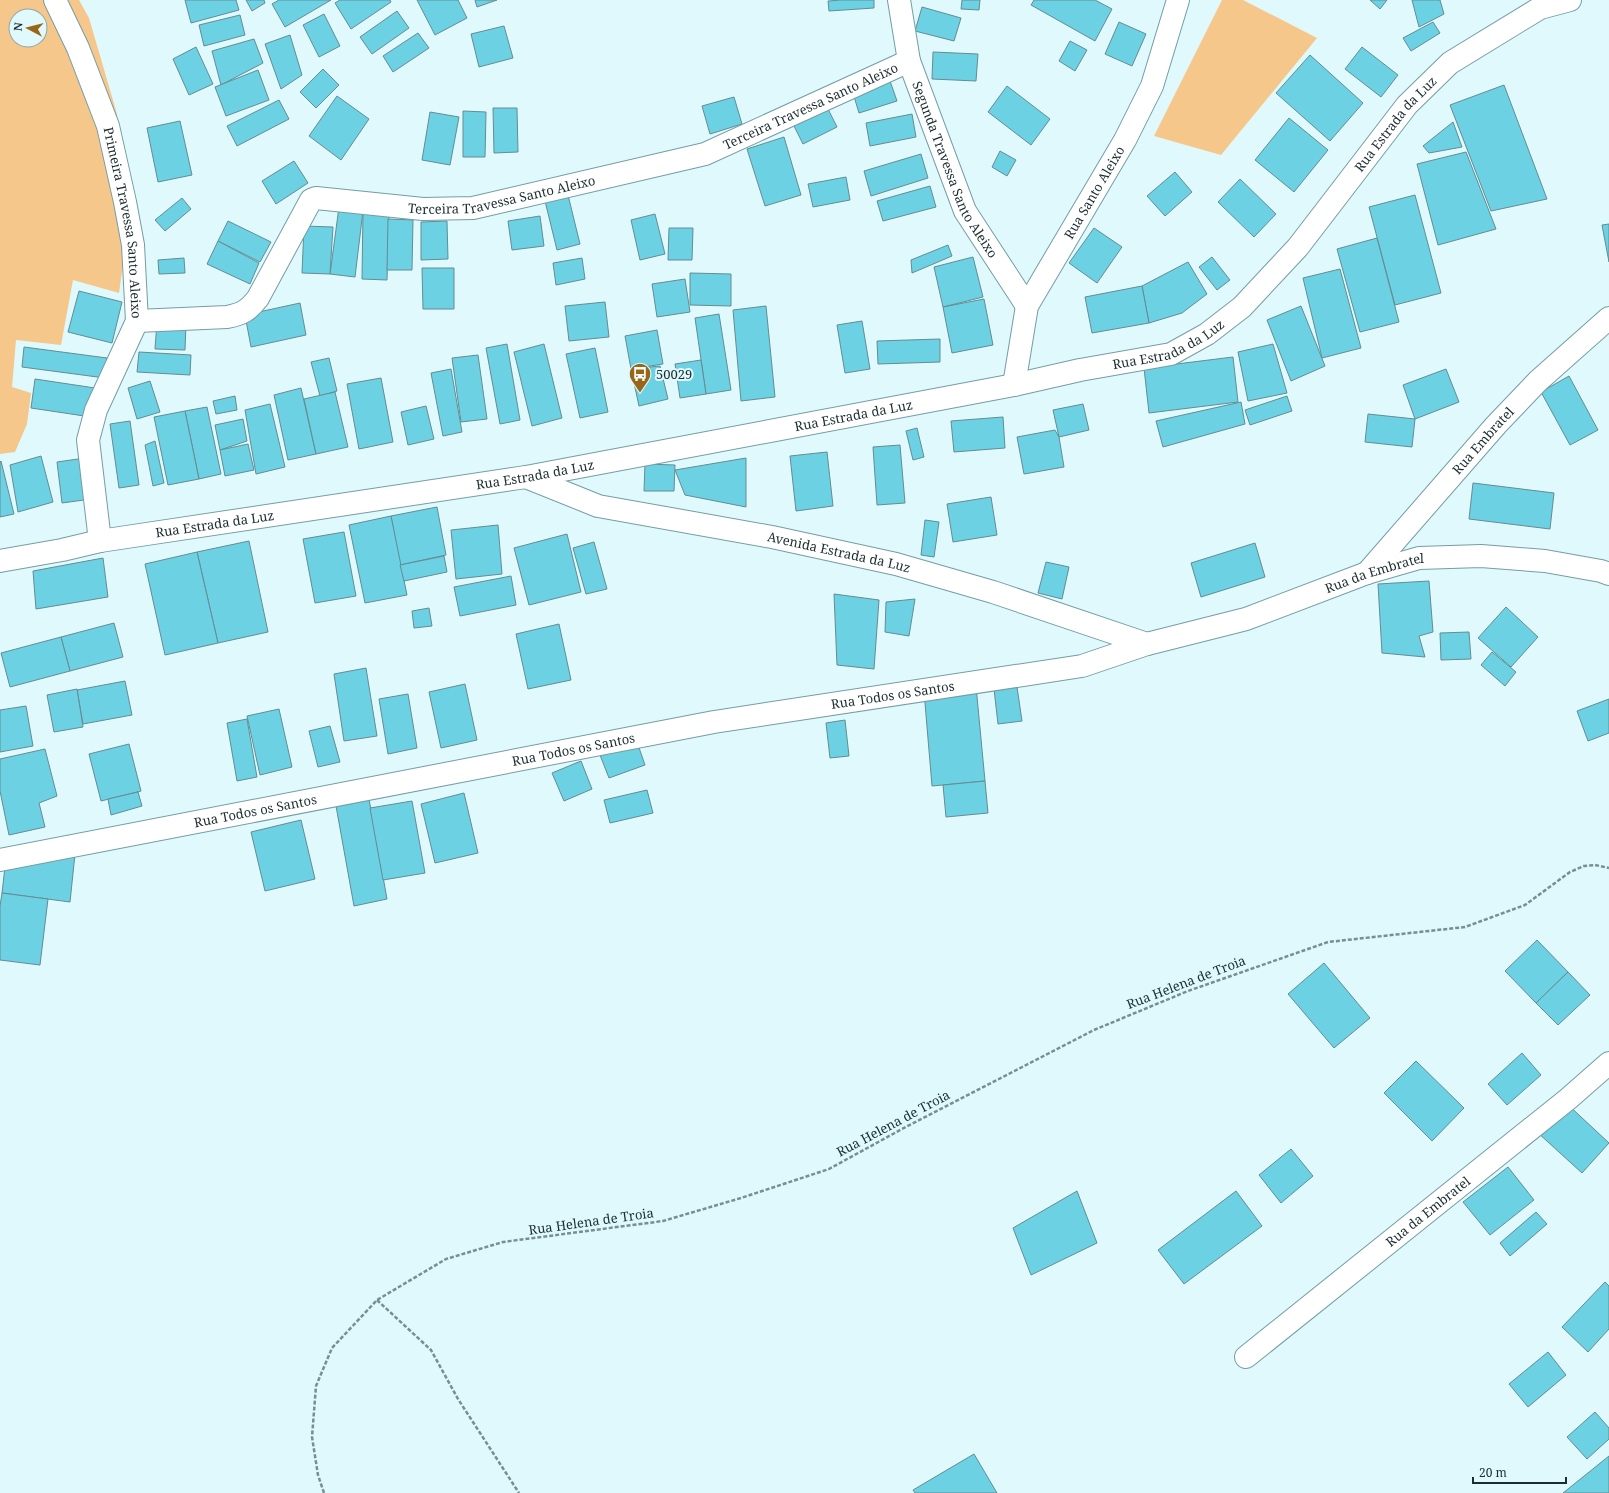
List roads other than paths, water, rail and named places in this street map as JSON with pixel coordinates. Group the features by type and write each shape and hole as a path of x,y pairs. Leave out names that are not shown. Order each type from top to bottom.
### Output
{"street":[{"name":"Primeira Travessa Santo Aleixo","path":"55,0 78,48 108,126 124,195 133,245 137,321 96,410 88,440 100,541"},
{"name":"Segunda Travessa Santo Aleixo","path":"899,0 909,61 965,211 1027,306"},
{"name":"Rua Santo Aleixo","path":"1014,385 1027,306 1125,140 1152,86 1178,0"},
{"name":"Rua Estrada da Luz","path":"0,560 62,550 100,541 526,477 1014,385 1080,370 1171,354 1207,334 1242,306 1298,248 1407,105 1450,63 1540,8 1570,0"},
{"name":"Terceira Travessa Santo Aleixo","path":"137,321 227,317 241,314 252,307 310,200 316,198 423,209 473,208 705,154 909,61"},
{"name":"Rua Embratel","path":"1367,573 1496,425 1538,381 1609,318"},
{"name":"Avenida Estrada da Luz","path":"526,477 598,506 772,537 896,564 993,592 1147,644"},
{"name":"Rua da Embratel","path":"1147,644 1246,619 1367,573 1419,558 1481,556 1545,561 1606,571"},
{"name":"Rua Todos os Santos","path":"0,860 714,722 1082,666 1147,644"},
{"name":"Rua da Embratel","path":"1246,1357 1568,1099 1609,1063"}],"place":[{"name":"50029","path":"640,394"}]}
